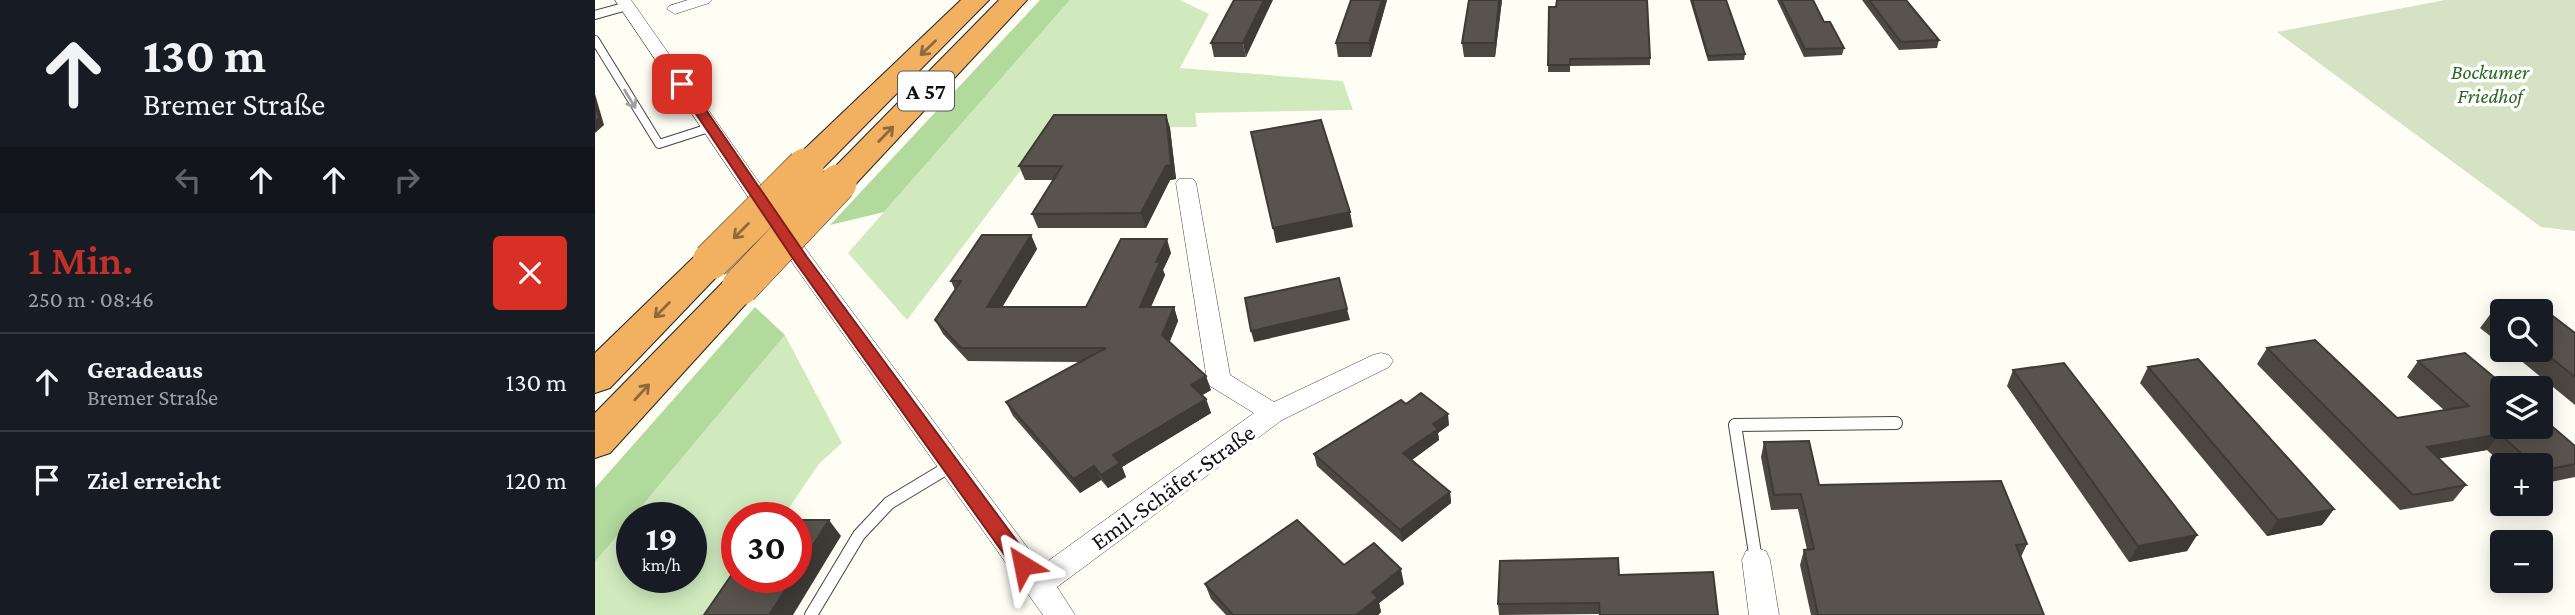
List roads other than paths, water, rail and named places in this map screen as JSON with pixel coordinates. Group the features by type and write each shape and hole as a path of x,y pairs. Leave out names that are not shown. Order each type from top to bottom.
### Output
{"highway":[{"name":"A 57","path":"595,377 976,0"},
{"name":"A 57","path":"595,441 1014,0"}],"street":[{"path":"675,9 704,0"},
{"path":"625,3 802,260 1060,615"},
{"name":"Emil-Schäfer-Straße","path":"1186,183 1219,380 1273,413"},
{"name":"Emil-Schäfer-Straße","path":"1037,585 1273,413 1381,361"},
{"path":"1756,560 1764,615"}],"lane":[{"path":"595,15 625,3"},
{"path":"595,40 659,144 712,127"},
{"path":"1756,560 1735,425 1896,423"},
{"path":"811,615 859,535 889,503 953,465"}],"park label":[{"name":"Bockumer Friedhof","path":"2490,84"}]}
